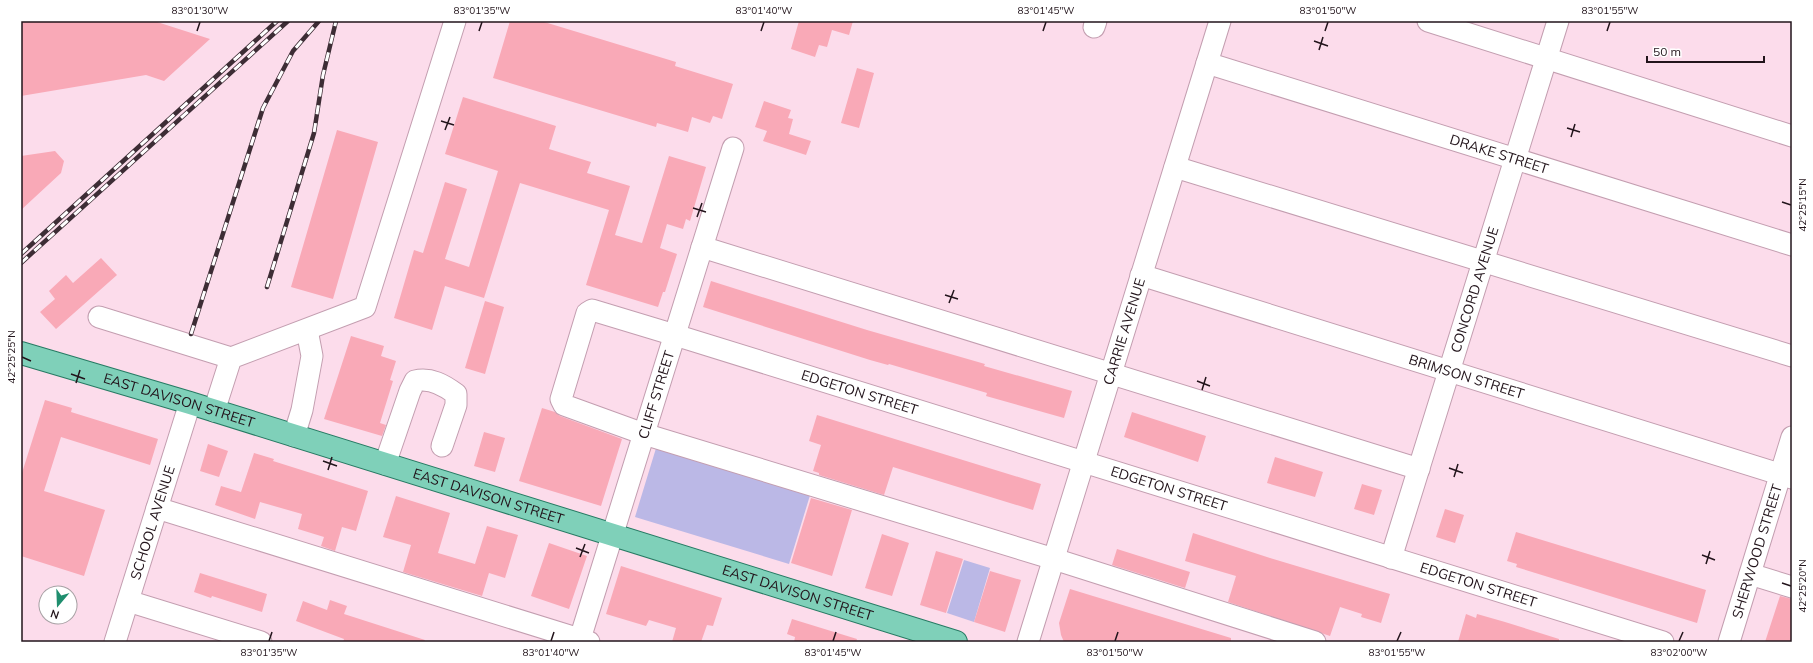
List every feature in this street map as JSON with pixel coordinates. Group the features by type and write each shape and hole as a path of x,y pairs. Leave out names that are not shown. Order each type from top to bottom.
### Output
{"main road":[{"name":"EAST DAVISON STREET","path":"22,355 190,403 956,642"}],"street":[{"path":"99,317 231,358 365,308 454,21"},
{"name":"CARRIE AVENUE","path":"1028,642 1220,21"},
{"path":"1428,21 1546,57 1792,136"},
{"name":"CONCORD AVENUE","path":"1391,558 1558,21"},
{"name":"DRAKE STREET","path":"1207,63 1792,245"},
{"name":"CLIFF STREET","path":"583,641 613,535 733,148"},
{"path":"1175,167 1792,356"},
{"path":"702,247 1112,372 1419,469"},
{"name":"BRIMSON STREET","path":"1141,275 1786,476"},
{"name":"EDGETON STREET","path":"644,434 564,405 561,399 587,313 592,310 1663,642"},
{"path":"294,436 302,410 312,356 307,330"},
{"path":"214,411 231,358"},
{"path":"385,464 410,391 415,381 423,379 431,381 446,386 456,394 456,405 442,446"},
{"name":"SCHOOL AVENUE","path":"116,642 190,403"},
{"path":"644,434 1315,642"},
{"name":"SHERWOOD STREET","path":"1729,642 1750,574 1786,476 1792,437"},
{"path":"157,508 583,641"},
{"path":"1750,574 1792,587"},
{"path":"128,601 261,642"}],"shaded area":[{"path":"657,445 811,492 789,564 635,517"},
{"path":"964,560 990,568 974,622 947,613"}],"building":[{"path":"21,21 154,21 210,39 164,81 146,75 21,96"},
{"path":"510,21 541,21 676,62 675,66 733,84 722,119 713,116 710,123 692,117 688,132 657,123 656,127 493,78"},
{"path":"799,21 853,21 849,35 832,30 827,47 819,45 815,57 791,49"},
{"path":"857,68 874,73 859,128 841,123"},
{"path":"463,97 556,126 549,149 591,162 587,173 630,186 615,235 642,243 669,156 706,167 690,221 686,219 683,229 667,224 660,248 677,254 665,292 663,292 658,307 586,285 609,210 520,183 484,298 445,286 432,330 394,318 414,250 423,253 445,182 467,189 445,259 469,267 498,171 445,154"},
{"path":"764,101 791,110 788,118 793,119 789,134 811,141 806,155 763,141 767,131 755,127"},
{"path":"337,130 378,142 333,299 291,287"},
{"path":"55,151 64,161 61,173 21,210 21,156"},
{"path":"101,258 117,275 56,329 40,312 55,299 49,291 66,275 73,283"},
{"path":"711,281 867,330 985,364 984,366 1072,391 1064,418 986,396 987,393 889,364 870,360 703,307"},
{"path":"485,301 504,307 485,374 465,368"},
{"path":"351,336 384,346 381,356 396,361 390,380 393,381 380,423 386,425 382,436 324,419"},
{"path":"45,400 72,408 71,412 158,439 150,465 61,437 44,491 105,510 84,576 21,556 21,476"},
{"path":"542,408 622,439 601,506 519,481"},
{"path":"1132,412 1206,436 1198,462 1124,437"},
{"path":"817,415 1041,484 1033,510 893,467 884,495 819,475 819,473 813,471 821,445 809,441"},
{"path":"484,432 505,438 495,472 474,466"},
{"path":"208,444 228,451 219,477 200,471"},
{"path":"254,453 274,459 273,461 368,491 356,531 342,527 335,551 321,546 324,537 298,529 302,514 260,502 255,519 215,505 221,486 241,492"},
{"path":"1275,457 1323,472 1315,497 1267,483"},
{"path":"1362,484 1382,490 1374,515 1354,509"},
{"path":"396,496 450,513 438,553 475,564 487,526 518,535 505,578 489,573 482,596 403,572 411,545 383,537"},
{"path":"811,498 852,510 832,576 791,563"},
{"path":"1445,509 1464,515 1455,543 1436,537"},
{"path":"1516,532 1706,590 1697,623 1516,567 1517,564 1507,561"},
{"path":"1193,533 1390,594 1381,623 1361,617 1362,614 1340,607 1330,636 1228,602 1236,576 1185,561"},
{"path":"882,534 909,543 892,596 865,588"},
{"path":"549,543 587,556 569,609 531,596"},
{"path":"1117,549 1190,572 1185,588 1112,565"},
{"path":"936,551 963,559 946,613 920,605"},
{"path":"621,566 722,598 713,626 707,625 701,642 672,642 676,628 649,620 646,626 606,614"},
{"path":"990,571 1021,580 1005,632 974,622"},
{"path":"200,573 267,594 262,612 212,596 211,598 194,592"},
{"path":"1070,589 1231,638 1231,642 1064,642 1059,623"},
{"path":"1780,596 1792,599 1792,642 1765,642"},
{"path":"330,600 347,606 344,614 425,640 424,642 343,642 344,639 296,621 303,601 327,610"},
{"path":"1466,614 1476,618 1477,614 1505,622 1559,639 1559,642 1458,642"},
{"path":"792,619 857,639 856,642 794,642 795,637 787,634"}],"railway":[{"path":"21,254 277,21"},
{"path":"21,263 288,21"},
{"path":"191,334 263,108 293,51 319,21"},
{"path":"267,287 314,133 323,75 336,21"}]}
